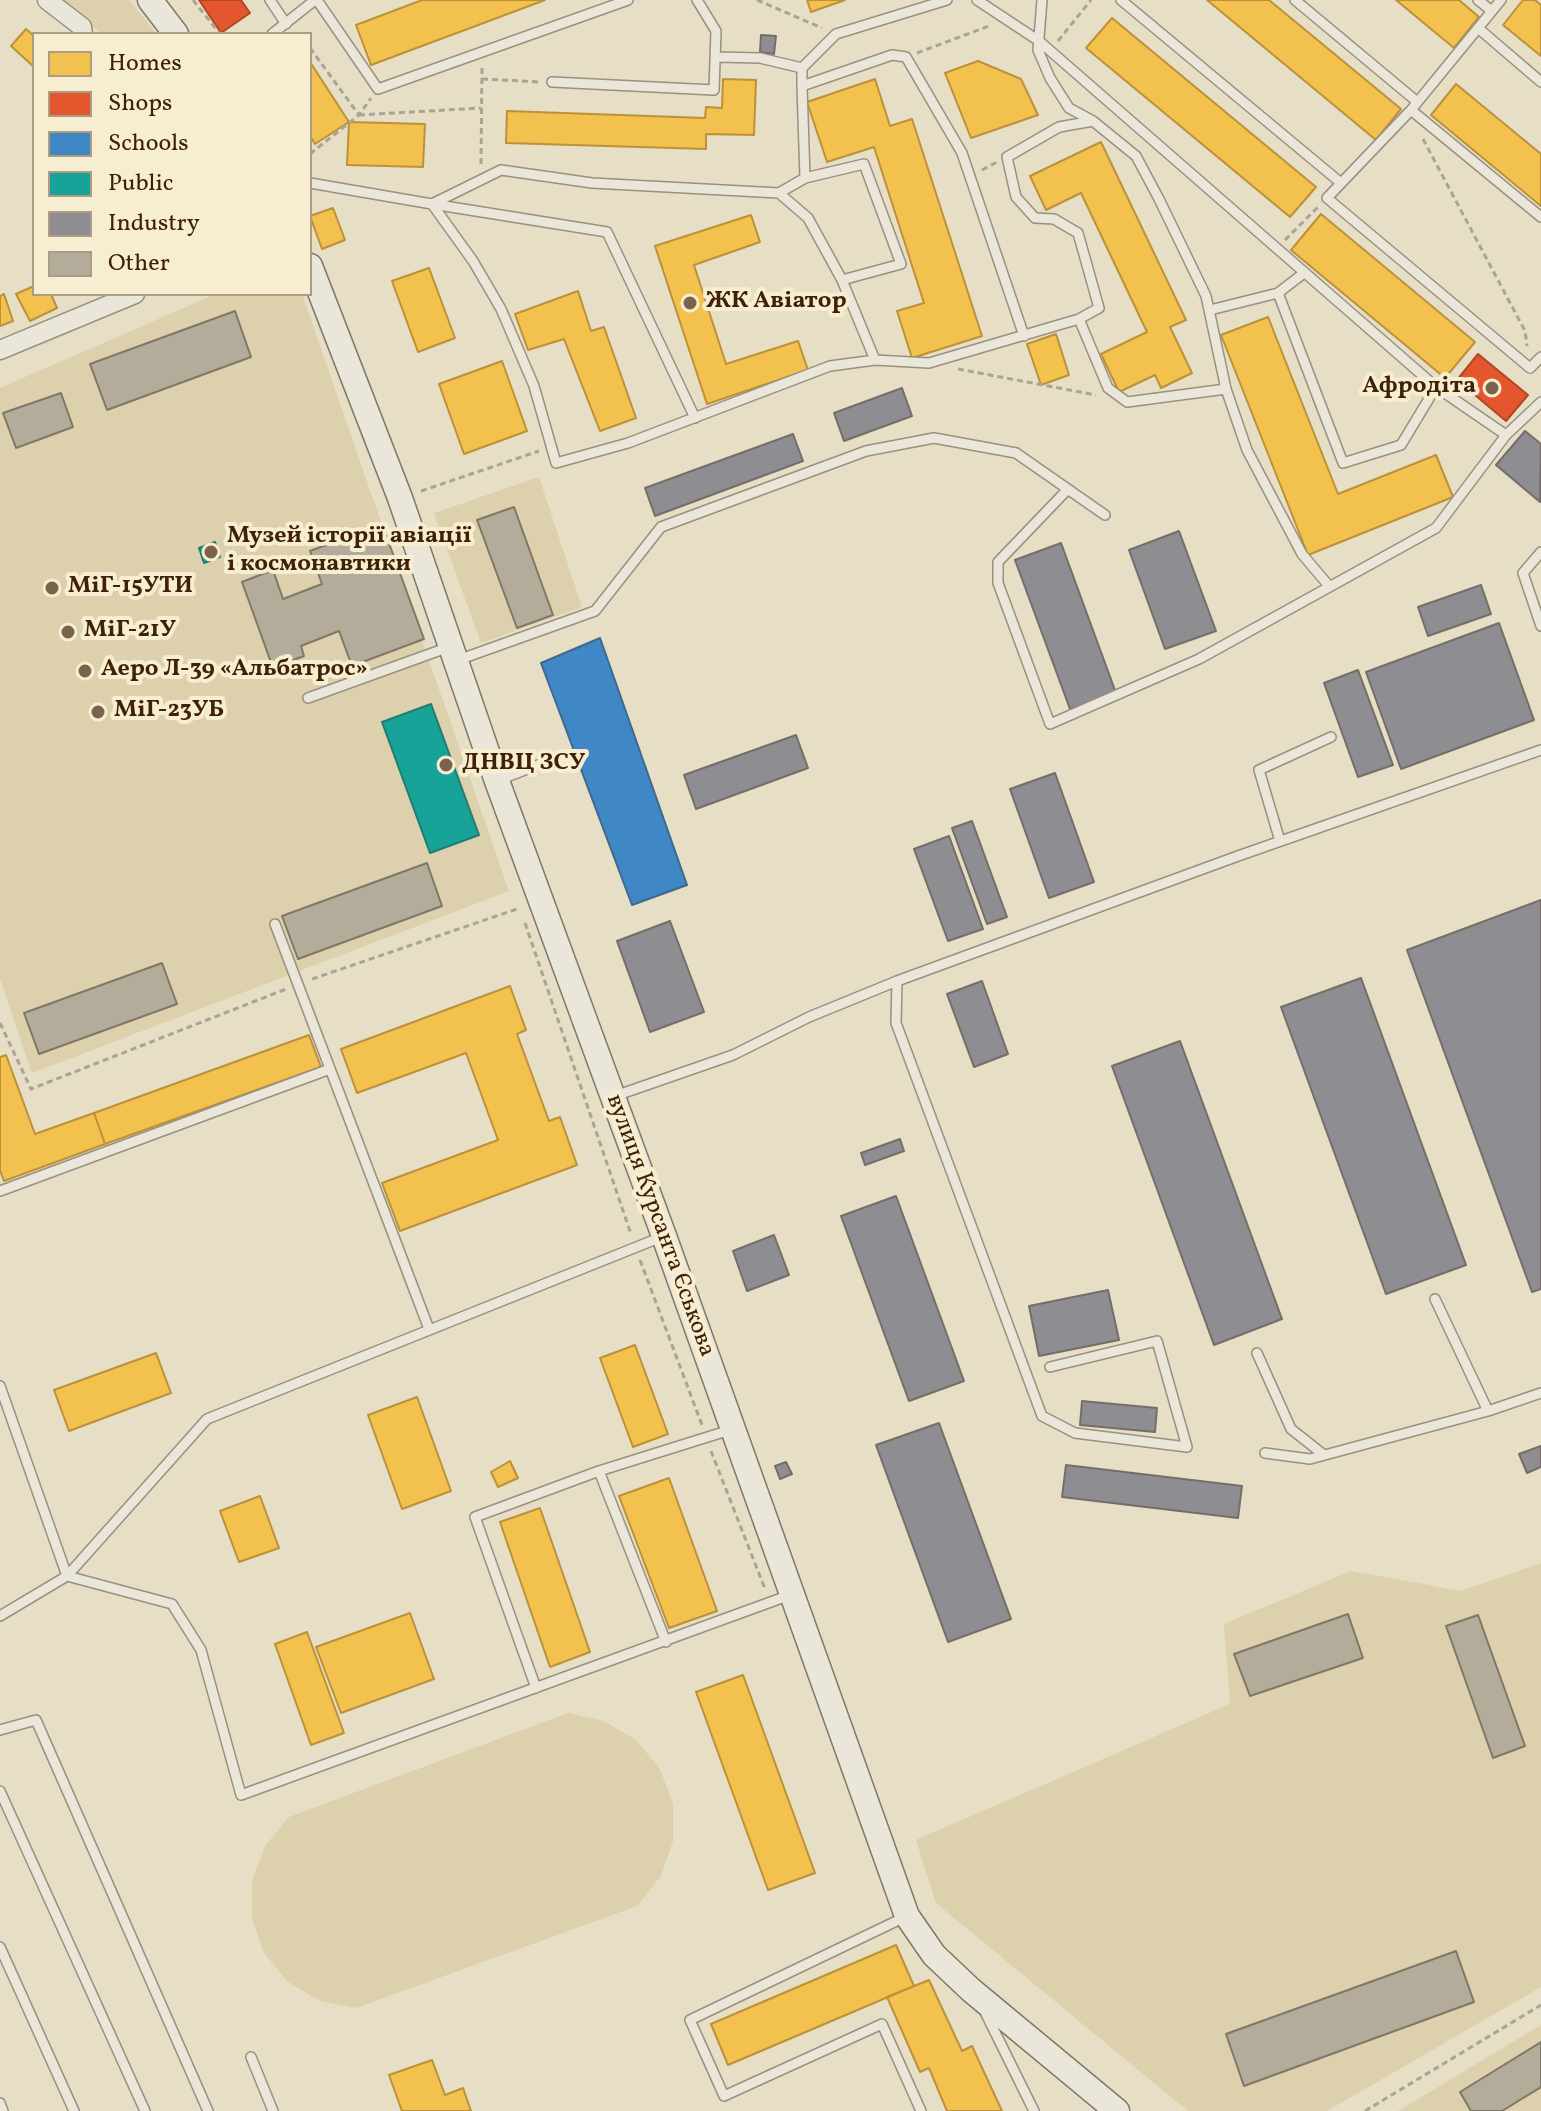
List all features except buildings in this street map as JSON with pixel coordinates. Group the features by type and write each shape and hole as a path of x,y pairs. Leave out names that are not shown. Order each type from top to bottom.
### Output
{"street":[{"path":"47,0 82,27 83,32"},
{"path":"150,0 174,32"},
{"name":"вулиця Курсанта Єськова","path":"312,271 400,498 497,781 793,1593 907,1916 934,1955 971,1990 1117,2111"},
{"path":"0,350 130,296"}],"lane":[{"path":"270,0 286,24"},
{"path":"275,32 316,0 378,89 628,0"},
{"path":"552,82 714,90 716,31 697,0"},
{"path":"805,178 802,68 836,34 947,0"},
{"path":"977,0 1039,41 1436,387 1506,435"},
{"path":"1042,0 1038,50 1050,78 1069,108 1093,121 1136,156 1206,296 1226,389 1247,450 1302,554 1329,586"},
{"path":"1121,0 1341,183"},
{"path":"1295,0 1541,217"},
{"path":"1478,0 1492,11"},
{"path":"1501,0 1413,105 1327,198 1530,368 1541,357"},
{"path":"1478,28 1541,82"},
{"path":"802,86 892,55 906,57 962,153 1024,336"},
{"path":"717,57 760,58 802,68"},
{"path":"432,204 501,309 534,386 554,446 556,463 628,443 830,366 875,360 929,363 1079,319 1099,308 1095,281 1078,233 1054,219 1035,218 1016,197 1007,157 1059,127 1093,121"},
{"path":"432,204 501,170 592,183 779,193 805,178 864,164 901,264 842,280"},
{"path":"312,183 607,232 695,418"},
{"path":"779,193 808,218 842,280 875,360"},
{"path":"1210,310 1278,293 1304,273"},
{"path":"1278,293 1343,463 1401,445 1436,387"},
{"path":"1079,319 1108,388 1127,402 1226,389"},
{"path":"1068,489 998,562 998,583 1050,724 1199,659 1436,528 1506,435 1541,402"},
{"path":"308,698 595,611 661,527 866,451 934,438 1016,453 1105,515"},
{"path":"1541,552 1523,573 1541,626"},
{"path":"1280,841 1259,770 1331,737"},
{"path":"612,1097 733,1055 809,1017 897,981 1280,841 1541,750"},
{"path":"497,781 556,758"},
{"path":"275,924 429,1329"},
{"path":"897,981 896,1023 1042,1416 1075,1433 1187,1447 1157,1341 1050,1367"},
{"path":"0,1191 330,1069"},
{"path":"0,1616 67,1576 207,1419 664,1236"},
{"path":"1435,1299 1488,1411"},
{"path":"1257,1353 1291,1429 1324,1455"},
{"path":"0,1386 67,1576"},
{"path":"1265,1453 1310,1459 1488,1411 1541,1393"},
{"path":"536,1688 475,1517 599,1471 733,1429"},
{"path":"599,1471 666,1642"},
{"path":"67,1576 172,1604 201,1650 241,1795 793,1593"},
{"path":"0,1730 36,1720 208,2111"},
{"path":"0,1791 145,2111"},
{"path":"907,1916 690,2020 724,2096 882,2024 921,2111"},
{"path":"0,1947 74,2111"},
{"path":"971,1990 994,2028 1034,2111"},
{"path":"251,2057 273,2111"},
{"path":"0,2103 3,2111"}],"path":[{"path":"193,0 218,32"},
{"path":"757,0 836,34"},
{"path":"1050,51 1091,0"},
{"path":"906,57 1006,19"},
{"path":"312,51 359,115"},
{"path":"480,180 482,52"},
{"path":"482,79 552,82"},
{"path":"312,152 359,115 378,89"},
{"path":"1413,105 1431,160 1525,331 1530,368"},
{"path":"359,115 481,108"},
{"path":"970,176 1007,157"},
{"path":"1277,248 1327,198"},
{"path":"929,363 1127,402"},
{"path":"400,498 554,446"},
{"path":"0,1023 31,1089 298,984 520,908"},
{"path":"1365,2111 1541,2005"}],"shaded area":[{"path":"58,0 129,0 155,32 99,32"},
{"path":"211,296 303,296 509,891 32,1073 0,979 0,388"},
{"path":"539,477 582,607 481,643 434,513"},
{"path":"1541,1563 1541,1987 1327,2111 1188,2111 936,1903 916,1840 1230,1704 1224,1624 1351,1571 1461,1591"},
{"path":"568,1713 604,1721 636,1740 660,1769 673,1804 673,1841 661,1876 637,1906 356,2008 320,2001 288,1982 264,1953 252,1918 252,1881 265,1846 289,1817"},
{"path":"1541,2025 1541,2111 1398,2111"}],"place":[{"name":"ЖК Авіатор","path":"690,303"},
{"name":"Афродіта","path":"1492,388"},
{"name":"Музей історії авіації і космонавтики","path":"211,552"},
{"name":"МіГ-15УТИ","path":"52,588"},
{"name":"МіГ-21У","path":"68,632"},
{"name":"Аеро Л-39 «Альбатрос»","path":"85,671"},
{"name":"МіГ-23УБ","path":"98,712"},
{"name":"ДНВЦ ЗСУ","path":"446,765"}]}
